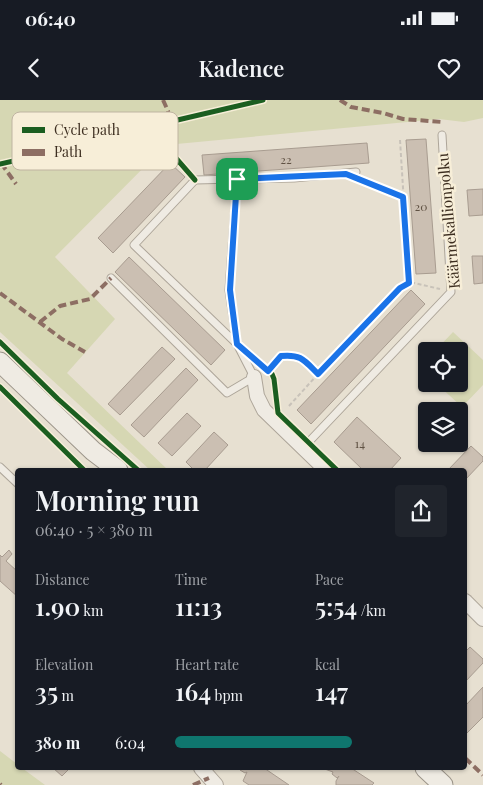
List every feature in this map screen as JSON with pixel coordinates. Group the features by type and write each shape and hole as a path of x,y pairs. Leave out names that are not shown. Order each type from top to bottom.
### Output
{"main road":[{"path":"0,362 93,451 107,468"},
{"path":"93,451 115,468"},
{"path":"427,770 443,785"}],"street":[{"path":"258,371 257,396 264,410 324,468"},
{"path":"467,603 483,619"},
{"path":"202,770 216,785"}],"lane":[{"name":"Käärmekallionpolku","path":"442,136 451,292"},
{"path":"111,278 227,393 258,371 237,344 134,245 196,180 356,172"},
{"path":"237,179 230,290 237,344"},
{"path":"303,448 451,292"},
{"path":"0,467 15,481"}],"path":[{"path":"400,140 409,283"},
{"path":"346,174 403,197"},
{"path":"289,406 400,288 409,283 451,292"},
{"path":"258,371 270,372 281,356 293,355 303,358 318,374"}],"green space":[{"path":"0,100 483,100 483,118 464,122 439,119 178,144 178,112 12,112 12,170 141,170 55,257 115,319 67,373 166,468 148,468 0,332"},
{"path":"453,332 464,342 444,342"},
{"path":"468,346 483,360 483,385 467,402 457,402 446,392 468,392"},
{"path":"0,751 15,762 15,770 25,770 45,785 0,785"}],"building":[{"path":"426,139 436,273 416,274 406,140"},
{"path":"367,143 369,163 204,175 202,155"},
{"path":"163,170 178,170 185,177 113,253 98,238"},
{"path":"483,189 483,215 469,216 467,190"},
{"path":"472,256 483,256 483,283 474,284"},
{"path":"129,257 225,350 211,365 115,272"},
{"path":"411,290 425,304 311,424 297,410"},
{"path":"162,347 175,359 120,415 108,404"},
{"path":"186,368 198,380 144,437 131,425"},
{"path":"187,413 201,426 172,456 158,443"},
{"path":"357,417 401,458 392,468 361,468 334,442"},
{"path":"214,432 228,445 207,468 192,468 186,462"},
{"path":"471,446 483,457 483,461 467,478 467,468 450,468 465,452 468,452"},
{"path":"9,550 12,554 6,561 15,569 15,594 0,581 0,555 2,557"},
{"path":"470,647 483,659 483,663 467,680 467,650"},
{"path":"483,687 483,717 467,733 467,704"},
{"path":"55,770 68,770 62,776"},
{"path":"240,770 267,770 289,785 249,785 243,781 247,772 245,773"},
{"path":"328,770 354,770 374,783 372,785 336,785 339,776 337,778 332,774 333,772"}],"marked path":[{"path":"163,100 168,112"},
{"path":"340,100 351,107 403,119 442,122"},
{"path":"1,163 16,184"},
{"path":"40,322 60,306 90,299 111,278"},
{"path":"0,293 62,339 85,352"},
{"path":"467,760 483,775"},
{"path":"193,785 209,778"}],"cycle path":[{"path":"178,120 263,100"},
{"path":"178,160 195,180"},
{"path":"0,164 12,161"},
{"path":"0,342 58,399 136,468"},
{"path":"237,344 272,374 278,413 335,468"},
{"path":"0,387 82,468"}],"route":[{"path":"346,174 403,197 409,283 400,288 318,374 303,358 293,355 281,356 268,371 237,344 230,290 237,179 294,178 346,174"}]}
